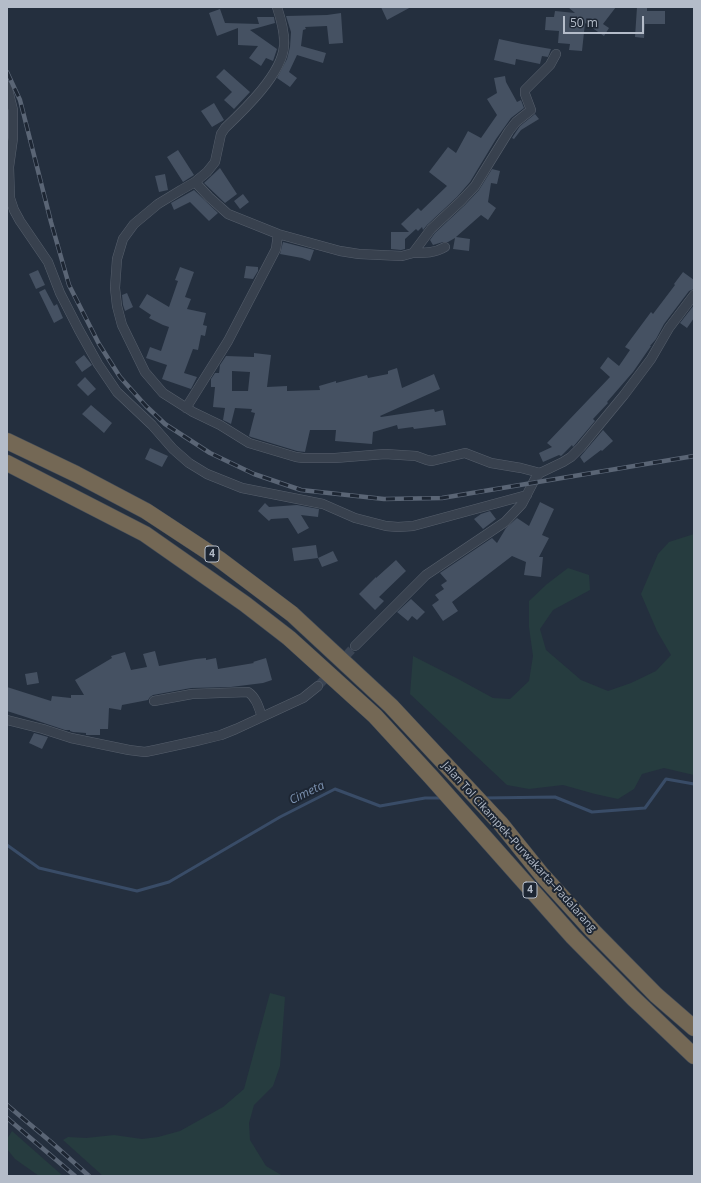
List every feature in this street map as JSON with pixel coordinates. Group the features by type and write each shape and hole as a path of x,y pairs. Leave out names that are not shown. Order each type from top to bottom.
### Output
{"highway":[{"name":"Jalan Tol Cikampek–Purwakarta–Padalarang","path":"7,441 76,474 146,511 219,558 292,614 391,706 501,824 542,875 593,931 656,995 694,1028"},
{"name":"Jalan Tol Cikampek–Purwakarta–Padalarang","path":"7,463 144,534 245,604 289,638 374,716 432,778 573,937 633,998 694,1056"}],"street":[{"path":"277,7 284,35 284,47 281,58 261,91 221,134 216,162 195,182 158,204 134,224 123,239 117,259 115,288 117,306 122,325 145,372 163,393 186,408 220,425 248,443 296,457 336,458 385,454 416,456 432,461 465,453 491,463 540,473"},
{"path":"413,253 431,229 475,186 508,131 516,122 531,110 525,90 550,64 556,54"},
{"path":"7,86 13,110 13,138 9,166 10,198 14,210 48,262 60,292 76,324 95,358 117,392 152,425 173,449 189,463 207,474 242,488 323,504 355,518 398,528 413,526 527,495"},
{"path":"195,182 228,214 278,234 340,251 359,254 402,256 413,253 432,253 445,247"},
{"path":"186,408 228,341 276,249 278,234"},
{"path":"355,646 426,575 505,522 522,504 536,477 540,473 571,457 581,448 651,359 669,328 694,295"},
{"path":"7,720 71,738 145,752 221,735 303,698 318,686"},
{"path":"154,701 192,694 248,692 252,695 262,717"}],"green space":[{"path":"694,534 694,775 664,768 642,774 634,789 618,799 563,785 529,789 507,785 410,694 413,656 493,698 510,699 529,681 533,656 529,627 529,601 547,584 568,568 589,575 590,590 553,610 540,629 546,650 581,680 608,691 631,683 656,671 671,655 657,631 641,594 658,554 669,542"},
{"path":"270,993 285,997 280,1066 273,1086 254,1105 249,1123 250,1140 266,1166 283,1176 103,1176 63,1140 68,1137 86,1138 114,1135 142,1139 158,1137 180,1131 223,1107 244,1089"},
{"path":"12,1131 63,1176 39,1176 15,1159 7,1149 7,1139"}],"building":[{"path":"381,7 411,7 387,20"},
{"path":"568,7 616,7 603,24 609,28 604,36 585,23 582,51 569,50 570,44 558,43 559,31 545,30 546,17 554,17 555,11 575,13"},
{"path":"637,7 647,7 647,11 665,11 665,24 645,24 644,38 635,37"},
{"path":"220,9 225,23 259,24 257,17 274,17 275,23 250,30 277,49 273,61 266,58 261,66 249,58 258,46 238,45 238,28 217,36 209,13"},
{"path":"341,13 343,43 329,44 327,26 305,27 306,29 303,30 301,46 326,53 323,63 297,55 289,72 297,78 290,87 277,78 287,59 290,47 291,32 286,16 327,15"},
{"path":"499,39 551,49 548,57 542,56 540,64 516,59 515,65 494,60"},
{"path":"224,69 250,92 234,109 224,100 232,92 216,77"},
{"path":"505,76 506,82 517,102 521,100 524,108 511,118 496,139 470,182 457,197 423,230 422,227 418,231 416,229 405,239 405,249 391,249 391,232 409,232 401,224 418,208 421,211 447,186 429,172 448,147 456,153 468,131 481,138 497,115 487,99 497,93 494,78"},
{"path":"214,103 224,120 212,127 201,111"},
{"path":"535,114 539,119 521,130 514,139 512,138 520,126"},
{"path":"178,150 194,175 183,182 167,157"},
{"path":"220,168 237,194 225,203 204,183"},
{"path":"492,169 500,171 497,184 491,183 488,202 496,208 488,220 481,215 456,237 470,239 469,251 453,249 455,238 448,242 433,245 430,240 435,233 479,190"},
{"path":"165,174 168,190 159,192 155,176"},
{"path":"194,190 218,213 209,221 190,202 174,210 171,203"},
{"path":"243,194 249,202 240,209 234,201"},
{"path":"283,242 314,250 310,261 280,254"},
{"path":"246,266 258,267 258,271 253,279 244,278"},
{"path":"180,267 194,272 185,297 191,299 187,309 206,313 203,325 207,326 205,336 201,335 198,350 193,349 184,373 197,377 191,389 162,379 167,365 146,358 150,347 161,351 169,327 149,318 151,315 139,307 147,294 169,307 178,281 175,280"},
{"path":"38,270 45,285 36,289 29,274"},
{"path":"683,272 694,280 694,289 689,291 664,324 656,339 633,372 593,419 595,421 573,447 572,445 561,456 559,455 543,462 539,453 552,447 547,443 610,377 600,368 608,357 619,366 630,350 625,347 651,312 653,314"},
{"path":"45,289 54,306 57,304 63,318 54,323 39,292"},
{"path":"127,293 133,307 125,311 122,295"},
{"path":"694,305 694,318 687,328 680,323"},
{"path":"254,353 271,355 267,387 287,386 287,391 320,390 319,386 336,381 336,383 367,375 368,378 388,374 388,371 397,368 402,388 434,374 440,389 380,416 434,409 435,412 443,410 446,425 414,429 413,427 398,429 397,425 373,432 372,444 335,441 336,430 310,430 305,452 251,437 249,436 255,413 251,412 252,409 235,408 231,424 223,420 225,408 213,407 215,387 211,387 211,379 215,373 219,373 220,365 226,356 254,357","holes":["232,371 250,372 248,391 232,391"]},
{"path":"84,355 92,365 82,372 75,362"},
{"path":"85,377 96,389 88,396 77,385"},
{"path":"91,405 112,423 104,433 82,414"},
{"path":"603,430 613,441 602,451 601,450 584,463 580,457"},
{"path":"150,448 168,456 162,467 145,459"},
{"path":"540,502 554,509 542,535 549,538 539,557 543,557 541,577 524,575 526,562 512,556 452,602 458,611 443,621 432,605 439,600 435,595 444,589 441,585 447,581 440,573 492,538 497,543 506,528 517,518 529,526"},
{"path":"265,503 269,507 297,505 319,509 318,517 301,515 309,528 298,534 288,518 271,519 269,521 258,511"},
{"path":"490,511 496,519 483,529 474,519 481,514"},
{"path":"316,545 318,558 294,561 292,548"},
{"path":"333,551 338,561 322,567 318,558"},
{"path":"396,560 406,571 379,597 384,601 375,610 359,594"},
{"path":"411,599 425,612 417,620 412,616 408,621 397,612"},
{"path":"155,651 159,666 196,659 206,658 206,660 216,658 218,669 254,663 253,662 266,658 272,680 263,683 231,687 191,688 153,695 148,700 122,705 121,710 109,708 108,729 100,729 100,735 86,735 86,733 65,730 7,711 7,687 51,701 52,696 71,698 71,695 84,695 75,680 112,658 111,656 125,652 131,670 147,667 143,654"},
{"path":"37,672 39,683 27,685 25,674"},
{"path":"34,733 48,737 42,749 29,743"}],"waterway":[{"name":"Cimeta","path":"484,798 555,797 592,812 645,808 666,779 694,784"},
{"name":"Cimeta","path":"7,845 39,868 137,891 169,882 280,817 335,789 380,806 425,798 442,798"}],"tunnel":[{"path":"318,686 355,646"}],"railway":[{"path":"7,72 20,100 51,222 69,285 99,344 120,377 146,406 165,424 210,453 254,474 301,490 384,499 442,498 694,456"},
{"path":"7,1105 89,1176"},
{"path":"7,1118 75,1176"}]}
